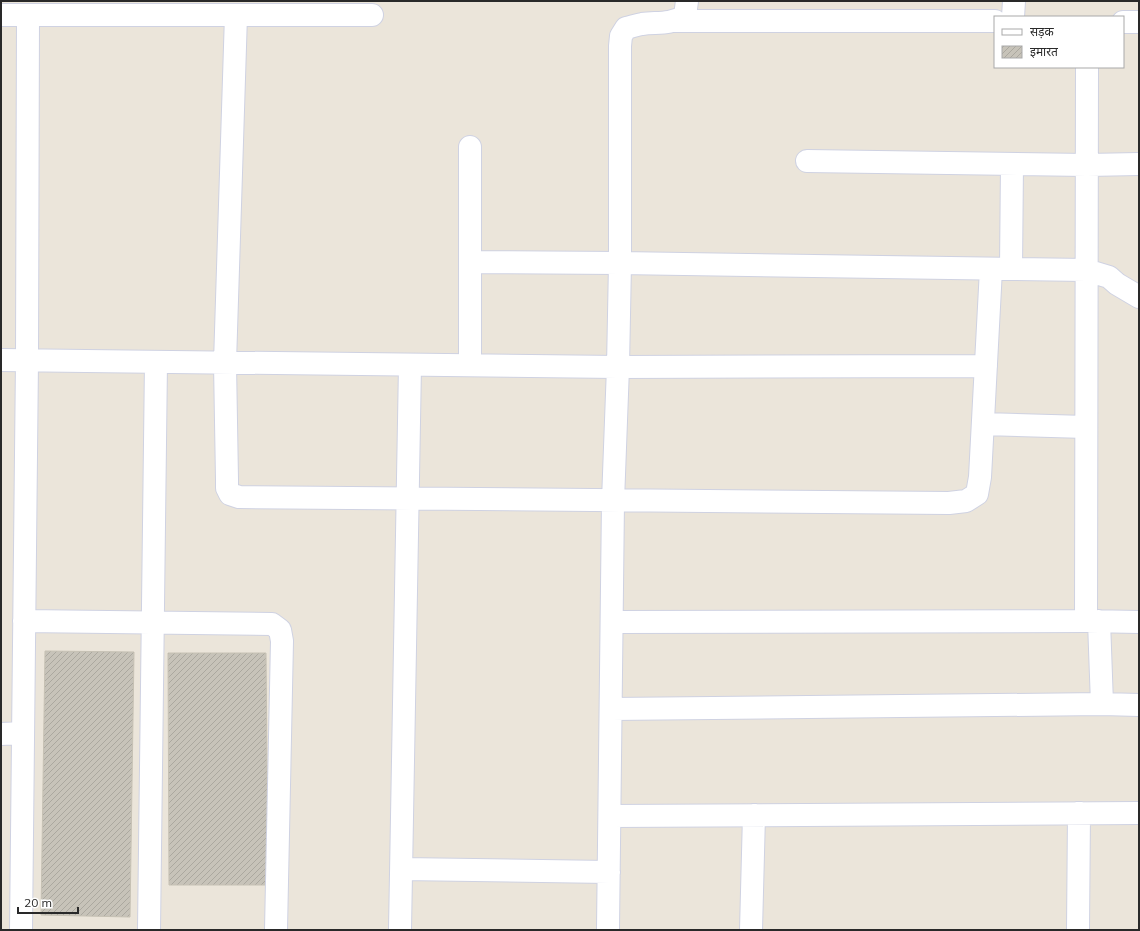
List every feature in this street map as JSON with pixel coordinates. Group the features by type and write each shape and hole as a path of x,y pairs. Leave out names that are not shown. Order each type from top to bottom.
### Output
{"street":[{"path":"676,21 685,16 687,1"},
{"path":"1013,16 1014,1"},
{"path":"1,15 372,15"},
{"path":"21,930 27,360 28,15"},
{"path":"236,15 225,363 227,480 230,494 239,497 941,503 966,501 977,494 980,477 986,366 1001,269 1012,164"},
{"path":"608,930 613,501 620,263 621,36 626,28 642,24 663,24 676,21 994,21"},
{"path":"1124,22 1139,22"},
{"path":"1087,68 1086,427 1092,621 1102,704"},
{"path":"470,147 470,365"},
{"path":"807,162 1086,166 1139,164"},
{"path":"470,262 1086,270 1109,277 1117,284 1139,296"},
{"path":"1,360 618,367 986,366"},
{"path":"149,930 156,362"},
{"path":"400,930 410,365"},
{"path":"983,424 1086,427"},
{"path":"24,621 272,624 280,630 282,641 276,930"},
{"path":"612,622 1139,622"},
{"path":"611,709 1102,704 1139,705"},
{"path":"1,734 23,733"},
{"path":"1078,930 1079,813"},
{"path":"610,816 1139,813"},
{"path":"751,930 754,815"},
{"path":"402,869 609,872"}],"building":[{"path":"45,651 134,652 130,917 41,915"},
{"path":"168,653 266,653 268,885 169,885"}]}
